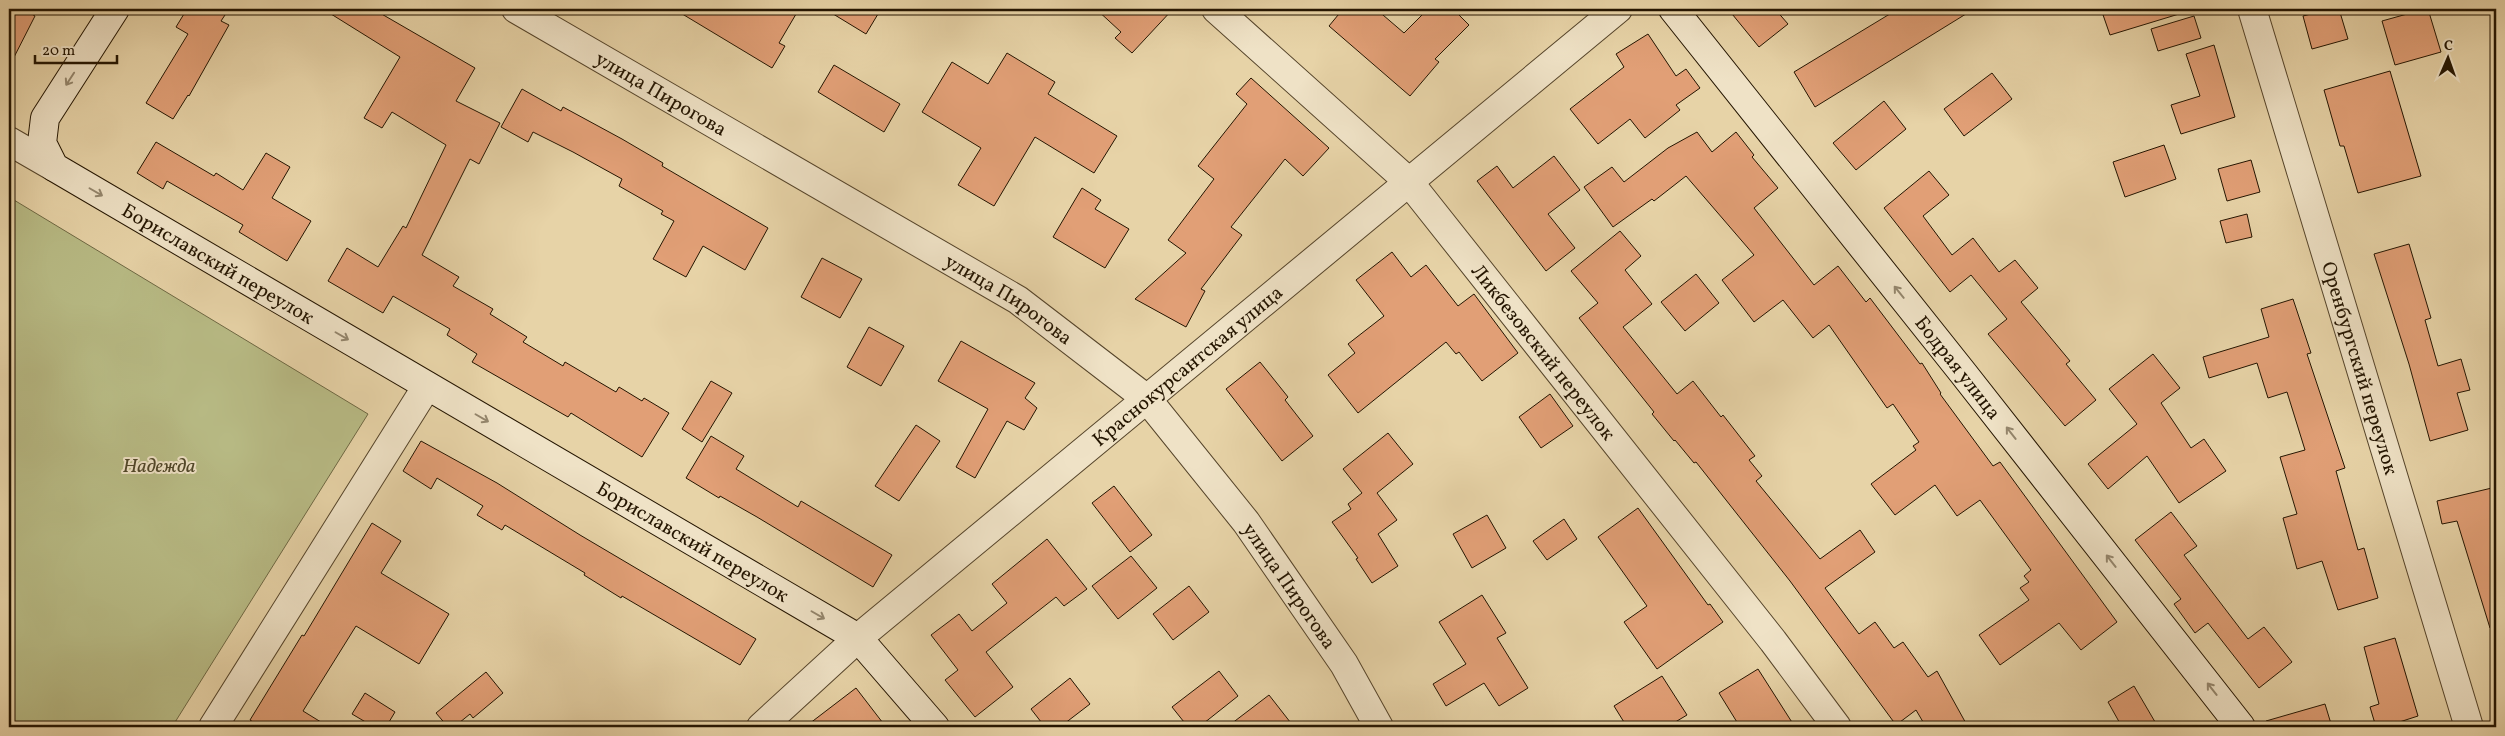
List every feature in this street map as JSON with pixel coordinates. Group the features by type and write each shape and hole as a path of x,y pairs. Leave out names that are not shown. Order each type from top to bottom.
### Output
{"street":[{"path":"54,167 42,143 45,118 115,9"},
{"name":"улица Пирогова","path":"516,9 1018,300 1147,399 1246,522 1344,664 1379,727"},
{"name":"Ликбезовский переулок","path":"1216,9 1409,182 1773,641 1837,727"},
{"name":"Краснокурсантская улица","path":"761,727 858,638 1618,9"},
{"name":"Бодрая улица","path":"1673,9 1951,357 2241,727"},
{"name":"Оренбургский переулок","path":"2252,9 2469,727"},
{"name":"Бориславский переулок","path":"9,142 858,638 934,727"},
{"path":"213,727 427,386"}],"green space":[{"name":"Надежда","path":"9,197 368,414 172,727 9,727"}],"building":[{"path":"9,9 23,9 35,16 9,67"},
{"path":"187,9 229,9 221,21 229,25 189,96 173,119 146,103 188,34 176,27"},
{"path":"323,9 373,9 475,68 456,101 500,123 479,164 470,159 422,255 459,277 453,286 493,309 490,314 527,337 523,342 563,366 565,362 616,392 619,387 642,401 644,398 669,413 642,457 571,413 568,417 472,362 477,354 447,335 450,329 393,296 383,313 328,281 347,248 378,267 403,226 406,228 446,145 392,112 382,128 364,118 400,57"},
{"path":"674,9 799,9 779,43 785,46 772,68"},
{"path":"825,9 881,9 866,34"},
{"path":"1096,9 1173,9 1132,53 1115,38 1121,32"},
{"path":"1343,9 1376,9 1404,33 1428,9 1453,9 1469,25 1435,59 1439,62 1410,96 1329,26"},
{"path":"1728,9 1775,9 1788,24 1759,47"},
{"path":"1898,9 1974,9 1815,107 1794,72"},
{"path":"2101,9 2179,9 2179,14 2110,35"},
{"path":"2330,9 2339,9 2348,39 2312,49 2303,16"},
{"path":"2428,9 2441,52 2395,65 2382,21"},
{"path":"2194,16 2201,38 2158,51 2151,29"},
{"path":"1648,34 1676,76 1686,69 1700,88 1676,105 1680,110 1645,138 1630,119 1598,144 1570,109 1624,67 1616,54"},
{"path":"2214,45 2235,117 2181,134 2171,105 2200,96 2186,54"},
{"path":"1007,53 1055,82 1048,94 1117,136 1094,173 1035,137 994,206 958,185 981,148 922,112 952,62 988,84"},
{"path":"834,65 900,104 884,132 818,92"},
{"path":"2390,71 2421,176 2358,193 2344,146 2340,146 2324,90"},
{"path":"1992,73 2012,99 1964,136 1944,109"},
{"path":"1251,78 1329,148 1303,176 1285,159 1231,227 1242,235 1201,289 1205,291 1186,327 1135,299 1186,253 1168,240 1214,179 1198,166 1247,104 1236,94"},
{"path":"522,89 561,111 563,107 622,139 663,163 662,166 768,228 745,270 703,246 686,277 653,259 674,221 661,214 663,211 619,186 622,179 573,152 533,132 528,142 501,127"},
{"path":"1884,101 1906,129 1856,170 1833,143"},
{"path":"1697,132 1712,152 1736,132 1754,155 1752,157 1778,188 1754,208 1814,285 1838,266 1866,302 1870,298 1920,364 1922,363 1940,394 1993,466 2000,462 2117,622 2081,650 2059,623 2000,665 1979,635 2029,600 2020,588 2029,582 2024,576 2031,570 1980,500 1957,516 1935,485 1895,515 1871,484 1916,450 1913,446 1919,442 1893,404 1887,408 1829,325 1813,338 1783,300 1754,322 1722,280 1754,255 1686,176 1654,201 1652,199 1613,227 1584,187 1612,167 1624,182 1668,148"},
{"path":"156,142 214,176 216,173 243,190 266,153 290,167 272,198 311,221 287,261 239,232 243,225 167,181 163,189 137,173"},
{"path":"2164,145 2176,179 2125,197 2113,162"},
{"path":"1554,156 1580,190 1548,214 1575,248 1546,271 1477,181 1497,166 1513,188"},
{"path":"2251,160 2260,192 2227,201 2218,169"},
{"path":"1929,171 1949,195 1923,216 1952,255 1973,238 1999,272 2015,260 2038,288 2021,302 2070,361 2066,364 2096,400 2065,426 1988,334 2007,319 1971,275 1950,292 1884,208"},
{"path":"1082,188 1101,200 1095,209 1129,229 1105,268 1053,237"},
{"path":"2247,214 2252,237 2226,243 2220,221"},
{"path":"1620,231 1641,256 1625,270 1652,304 1623,327 1677,394 1693,381 1721,417 1723,415 1755,456 1749,460 1762,476 1756,481 1820,559 1860,530 1875,552 1825,588 1859,634 1875,622 1894,648 1903,642 1928,677 1937,671 1968,727 1926,727 1916,710 1896,725 1790,581 1696,462 1694,463 1652,414 1654,412 1579,318 1598,303 1571,271"},
{"path":"2409,244 2431,318 2425,320 2438,366 2461,359 2470,390 2457,393 2468,430 2430,441 2409,364 2374,254"},
{"path":"1392,252 1411,277 1426,265 1458,306 1474,294 1518,353 1482,381 1459,352 1456,354 1446,342 1358,413 1328,375 1355,353 1348,344 1384,316 1356,280"},
{"path":"822,258 862,279 840,318 801,297"},
{"path":"1696,274 1719,303 1685,331 1661,302"},
{"path":"2293,299 2311,353 2307,354 2345,468 2336,471 2358,550 2364,548 2378,598 2338,610 2322,561 2297,569 2283,518 2297,514 2280,457 2305,450 2287,392 2268,398 2257,363 2209,378 2203,357 2269,337 2261,309"},
{"path":"869,327 904,346 881,386 847,367"},
{"path":"961,341 1035,383 1025,398 1037,408 1024,430 1007,421 975,478 956,467 988,409 938,381"},
{"path":"2153,354 2180,388 2161,403 2191,448 2204,439 2226,471 2179,503 2147,456 2108,489 2088,464 2137,424 2109,389"},
{"path":"1260,362 1288,397 1285,400 1313,436 1282,461 1226,389"},
{"path":"711,381 732,393 702,442 682,429"},
{"path":"1550,394 1573,426 1541,448 1519,417"},
{"path":"916,425 940,441 899,501 875,486"},
{"path":"1388,433 1413,464 1377,493 1397,520 1378,534 1398,566 1372,583 1356,559 1358,558 1332,522 1351,509 1348,504 1362,493 1343,469"},
{"path":"711,436 744,456 736,469 798,507 801,501 892,555 873,587 757,517 720,496 719,498 686,478"},
{"path":"421,441 497,483 580,535 756,639 740,665 622,596 621,598 584,575 585,573 505,525 502,530 477,515 483,506 437,478 431,489 403,471"},
{"path":"1114,486 1152,535 1130,552 1092,503"},
{"path":"2496,487 2496,627 2490,628 2457,521 2442,524 2437,501"},
{"path":"1638,508 1708,605 1710,604 1723,622 1657,669 1624,622 1647,606 1598,537"},
{"path":"2171,512 2197,546 2184,555 2248,639 2264,627 2292,662 2259,688 2208,623 2195,633 2174,604 2181,599 2135,540"},
{"path":"1487,515 1506,548 1472,568 1453,534"},
{"path":"1564,519 1577,539 1547,560 1533,541"},
{"path":"372,523 401,541 381,573 449,614 419,664 356,626 303,711 329,727 261,727 250,720 302,635 304,636"},
{"path":"1047,539 1087,589 1064,606 1056,597 986,652 1013,687 975,717 945,680 958,670 931,635 959,614 972,631 1007,603 992,584"},
{"path":"1131,556 1157,588 1118,619 1092,586"},
{"path":"1189,586 1209,612 1173,640 1153,614"},
{"path":"1482,595 1506,633 1497,638 1528,688 1499,706 1484,683 1446,706 1433,684 1466,664 1439,622"},
{"path":"2395,638 2418,716 2384,727 2376,727 2370,707 2379,704 2364,647"},
{"path":"1758,669 1795,727 1740,727 1719,693"},
{"path":"1219,671 1238,696 1199,727 1188,727 1172,707"},
{"path":"486,672 503,693 473,718 470,714 454,727 448,727 436,713"},
{"path":"1662,676 1687,715 1667,727 1627,727 1614,706"},
{"path":"1070,678 1090,704 1060,727 1045,727 1031,709"},
{"path":"2134,686 2158,727 2122,727 2108,702"},
{"path":"856,688 886,727 805,727"},
{"path":"365,693 395,712 386,727 374,727 352,714"},
{"path":"1269,695 1294,727 1227,727"},
{"path":"2325,704 2332,727 2266,727 2266,721"}]}
